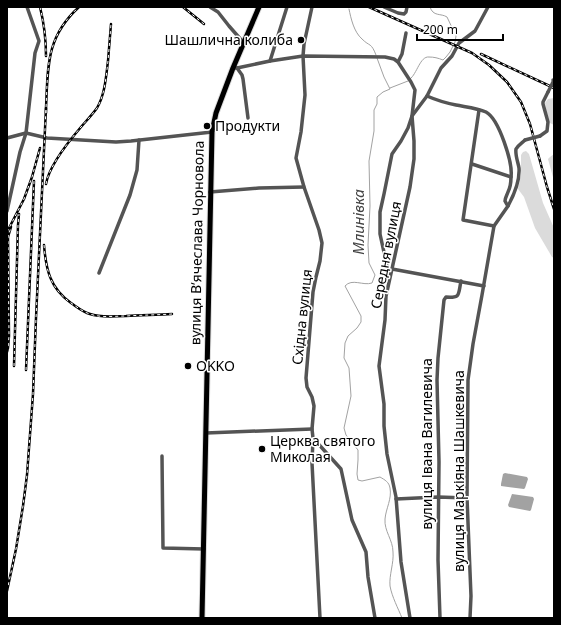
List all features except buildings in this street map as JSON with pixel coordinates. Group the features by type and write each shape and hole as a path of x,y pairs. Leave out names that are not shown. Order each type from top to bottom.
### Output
{"main road":[{"name":"вулиця Вʼячеслава Чорновола","path":"202,618 212,132 216,113 235,68 243,42 259,7"}],"street":[{"path":"7,211 20,152 26,133 35,53 39,41 27,7"},
{"path":"210,7 218,12 228,26 243,42"},
{"path":"270,61 288,7"},
{"name":"Східна вулиця","path":"312,7 304,44 306,82 301,132 296,158 304,187 320,230 322,243 320,261 313,292 306,378 307,387 312,397 314,406 312,463 320,618"},
{"path":"384,7 404,14 406,13 407,7"},
{"path":"412,116 427,96 441,68 452,56 459,43 475,31 488,7"},
{"path":"398,62 402,54 406,33"},
{"path":"235,68 304,56 380,57 389,58 398,62 415,90 412,116 408,128 392,154 380,212 380,234 390,275"},
{"path":"235,68 242,75 244,80 248,118"},
{"name":"вулиця Маркіяна Шашкевича","path":"470,618 467,498 468,380 473,344 494,226 513,196 519,174 516,149 525,140 540,136 547,131 548,122 543,102 553,80"},
{"path":"427,96 442,102 479,110 489,114 504,140 510,162 511,177 505,201 508,206"},
{"path":"479,110 463,220 494,226"},
{"name":"Середня вулиця","path":"410,618 401,562 396,499 386,454 384,404 379,366 385,320 386,296 410,187 414,159 412,116"},
{"path":"7,138 26,133 42,137 116,142 212,132"},
{"path":"99,273 130,195 137,170 139,140"},
{"path":"472,164 511,177"},
{"path":"210,192 258,188 304,187"},
{"path":"392,269 484,286"},
{"name":"вулиця Івана Вагилевича","path":"440,618 438,560 438,358 444,300 446,297 457,297 461,282"},
{"path":"206,433 312,430"},
{"path":"313,438 341,469 352,520 366,552 368,577 375,618"},
{"path":"162,456 163,548 204,549"},
{"path":"396,499 438,497 467,498"}],"shaded area":[{"path":"554,98 554,125 550,123 545,103 548,99"},
{"path":"526,151 529,154 543,203 554,228 554,258 535,228 524,197 518,189 521,175 521,155"},
{"path":"554,154 554,181 548,159"},
{"path":"505,473 527,477 528,479 525,488 501,486 503,474"},
{"path":"512,494 533,497 534,499 531,510 509,507 508,505"}],"waterway":[{"path":"410,79 423,59 426,57 431,57 443,60 450,52 455,42 456,36 447,17 435,14 430,7"},
{"name":"Млинівка","path":"349,9 357,33 371,46 376,55"},
{"name":"Млинівка","path":"377,58 390,89 377,97 377,104 374,110 374,131 369,161 370,206 368,245 369,263 375,275 372,283 365,284 354,282 345,286 361,316 361,322 348,336 345,343 344,358 349,368 351,396 344,428 346,435 358,450 358,480 362,481 380,477 389,484 390,496 385,523 393,548 390,586 402,618"},
{"path":"390,88 408,81"}],"railway":[{"path":"40,7 46,43 46,56"},
{"path":"46,113 47,79 51,53 60,30 68,18 79,7"},
{"path":"183,7 204,24"},
{"path":"369,7 472,53 489,65 507,82 521,102 530,124 554,209"},
{"path":"46,184 51,169 60,154 100,103 106,79 111,24"},
{"path":"481,54 554,88"},
{"path":"7,591 16,549 27,475 33,394 46,108"},
{"path":"7,232 24,199 40,148"},
{"path":"26,370 34,181"},
{"path":"14,366 19,214"},
{"path":"7,352 9,336 8,237 11,227"},
{"path":"44,245 46,262 50,278 54,285 64,297 82,311 103,316 172,314"}],"place":[{"name":"Шашлична колиба","path":"301,40"},
{"name":"Продукти","path":"207,126"},
{"name":"OKKO","path":"188,366"},
{"name":"Церква святого Миколая","path":"262,449"}]}
